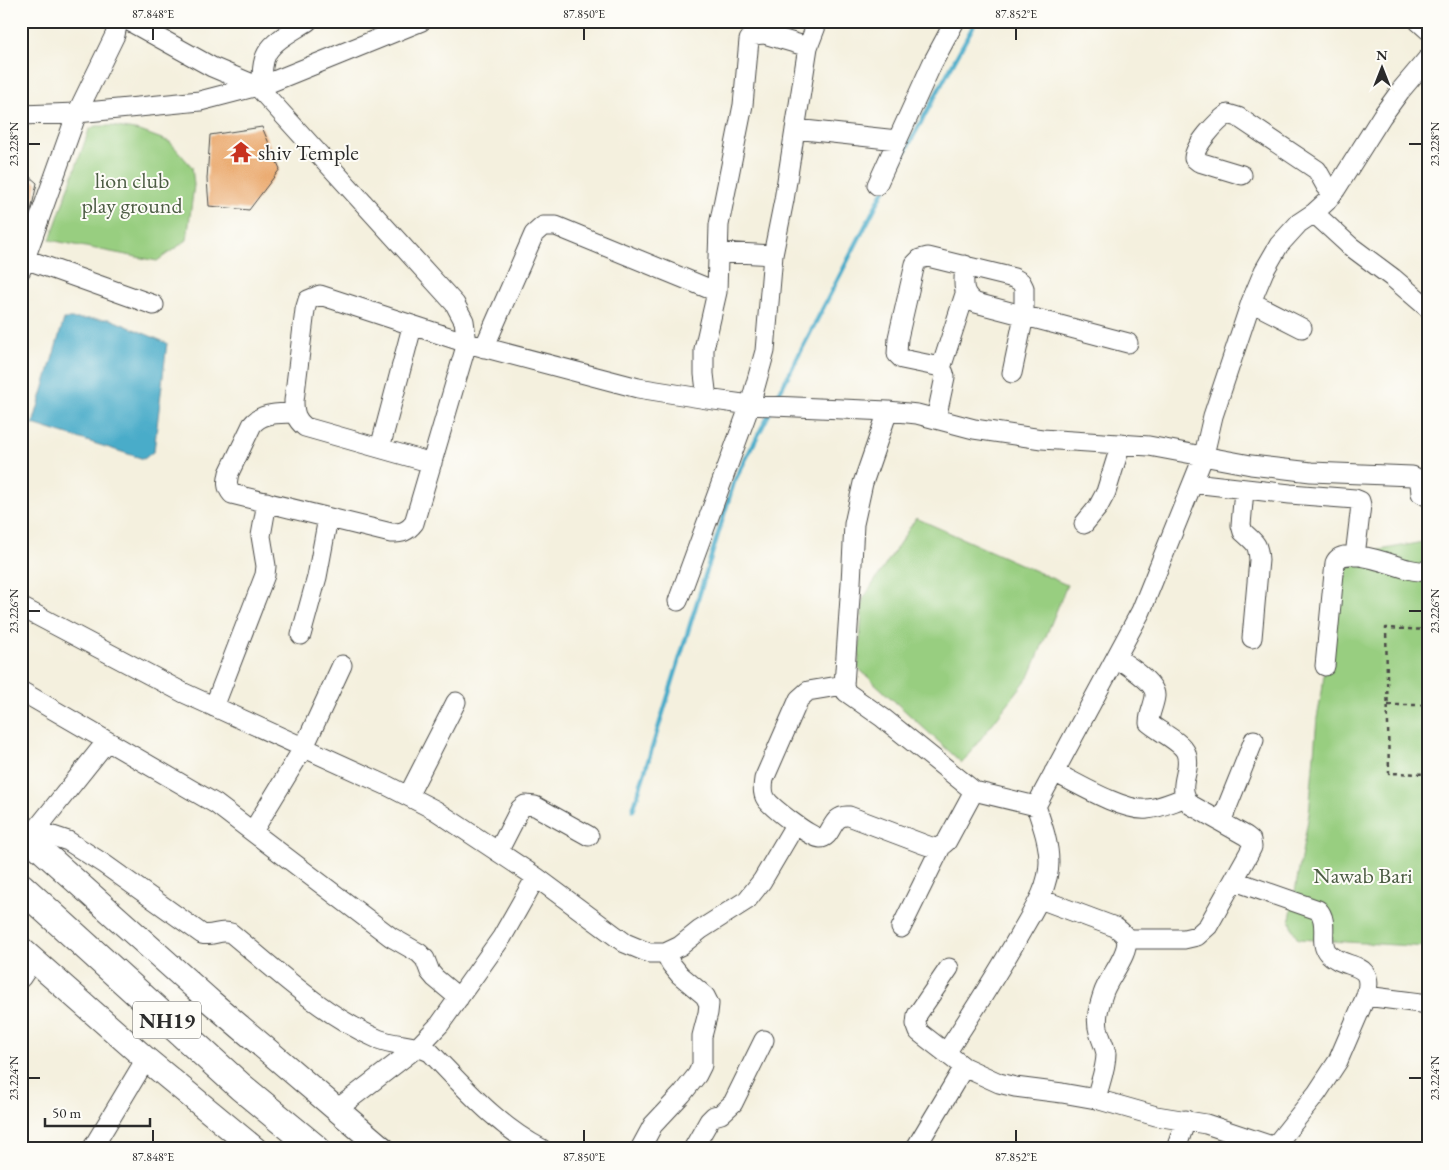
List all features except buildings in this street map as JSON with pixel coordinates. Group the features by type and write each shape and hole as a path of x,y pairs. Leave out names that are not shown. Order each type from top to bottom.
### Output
{"highway":[{"name":"NH19","path":"21,887 241,1087 316,1149"},
{"name":"NH19","path":"21,912 169,1048 287,1149"}],"main road":[{"path":"26,831 211,1002 383,1149"},
{"path":"25,962 146,1058 256,1149"}],"street":[{"path":"118,21 115,35 77,113 23,265 154,305"},
{"path":"129,21 212,67 260,85 454,304 476,345"},
{"path":"260,85 266,54 275,43 308,21"},
{"path":"21,115 77,113 200,101 260,85 422,21"},
{"path":"678,601 750,405 765,351 773,255 808,47 818,21"},
{"path":"877,185 932,64 955,21"},
{"path":"1418,21 1428,30"},
{"path":"707,399 704,349 717,292 719,224 743,105 750,40 753,35 764,34 808,47"},
{"path":"946,1053 990,988 1040,899 1046,882 1049,862 1043,828 1036,806 1141,611 1204,455 1214,416 1251,302 1264,272 1279,245 1299,223 1314,213 1333,193 1400,90 1428,58"},
{"path":"1242,175 1199,162 1194,158 1204,138 1228,114 1238,117 1317,170 1326,186 1333,193"},
{"path":"795,129 897,140"},
{"path":"1314,213 1350,246 1393,278 1428,308"},
{"path":"294,413 264,416 256,420 252,425 229,473 228,489 232,494 391,533 401,533 409,530 414,523 432,463 476,345 534,234 542,226 556,226 717,292"},
{"path":"718,252 773,255"},
{"path":"941,368 902,358 897,354 898,338 915,264 920,259 928,257 1014,278 1021,282 1024,288 1024,316 1012,372"},
{"path":"936,419 945,377 941,368 965,294 965,265"},
{"path":"965,294 968,299 976,303 1128,343"},
{"path":"432,463 305,427 298,422 294,413 294,402 305,310 308,300 320,296 476,345 638,388 750,405 917,414 974,429 1042,439 1149,446 1251,464 1310,472 1412,476 1420,481 1421,493 1428,497"},
{"path":"1251,302 1302,328"},
{"path":"380,448 412,326"},
{"path":"888,411 863,483 854,524 844,685 846,692 883,718 974,791 1036,806"},
{"path":"1084,524 1098,507 1106,492 1121,444"},
{"path":"1193,483 1244,490 1340,497 1360,501 1361,512 1355,556"},
{"path":"1244,490 1243,532 1254,541 1258,548 1259,560 1252,638"},
{"path":"214,707 265,574 266,566 261,536 267,502"},
{"path":"301,634 318,577 328,518"},
{"path":"1326,666 1337,558 1341,556 1355,556 1428,572"},
{"path":"21,607 184,693 304,747 435,810 536,877 625,943 649,953 665,953 680,946 700,930 747,900 762,881 796,825"},
{"path":"1117,658 1148,682 1154,689 1155,696 1149,715 1149,723 1186,752 1187,760 1183,785 1184,798 1191,805 1246,836 1251,840 1252,846 1235,881 1208,926 1198,936 1126,939"},
{"path":"252,831 304,747 342,665"},
{"path":"844,685 808,692 799,699 764,779 763,789 766,798 796,825 816,837 822,838 826,836 838,818 849,816 934,848 941,846"},
{"path":"21,691 216,804 391,937 419,954 425,959 430,972 435,978 460,998"},
{"path":"408,796 456,702"},
{"path":"1221,822 1254,740"},
{"path":"26,831 107,741"},
{"path":"1054,772 1120,804 1133,808 1146,810 1184,798"},
{"path":"900,928 941,846 947,841 974,791"},
{"path":"498,852 520,809 525,804 535,806 589,836"},
{"path":"26,831 44,832 68,841 104,864 202,934 214,935 220,931 231,933 288,982 357,1028 381,1040 403,1046 419,1046 430,1052 488,1112 522,1138 542,1149"},
{"path":"337,1109 419,1046 440,1024 502,937 536,877"},
{"path":"949,968 917,1015 916,1024 919,1032 964,1067 1007,1085 1096,1099 1156,1116 1186,1120 1221,1128 1278,1148 1338,1061 1366,996 1369,987 1368,978 1365,972 1357,966 1333,957 1327,952 1324,919 1318,910 1235,881"},
{"path":"1040,899 1115,927 1122,932 1126,939 1123,956 1104,990 1098,1009 1098,1030 1106,1054 1096,1099"},
{"path":"640,1149 653,1125 682,1094 697,1075 702,1065 702,1036 709,1004 706,996 680,975 670,964 665,953"},
{"path":"1366,996 1428,1004"},
{"path":"692,1149 709,1121 714,1116 721,1114 733,1103 764,1040"},
{"path":"92,1149 146,1058"},
{"path":"915,1149 964,1067"},
{"path":"1176,1149 1186,1120"}],"path":[{"path":"1428,630 1386,628 1389,773 1428,774"},
{"path":"1388,705 1428,705"}],"green space":[{"name":"lion club play ground","path":"95,126 112,126 140,131 170,142 192,167 194,185 187,240 157,261 50,240 89,130"},
{"path":"916,518 1067,585 1030,675 962,763 858,668 863,599"},
{"name":"Nawab Bari","path":"1428,541 1428,947 1298,939 1290,919 1309,814 1317,718 1322,692 1337,558"}],"water":[{"path":"64,319 110,319 167,343 154,451 144,459 33,424"}],"waterway":[{"path":"889,181 976,21"},
{"path":"775,401 885,188"},
{"path":"633,810 734,482 771,410"}],"place":[{"name":"shiv Temple","path":"241,152"}]}
